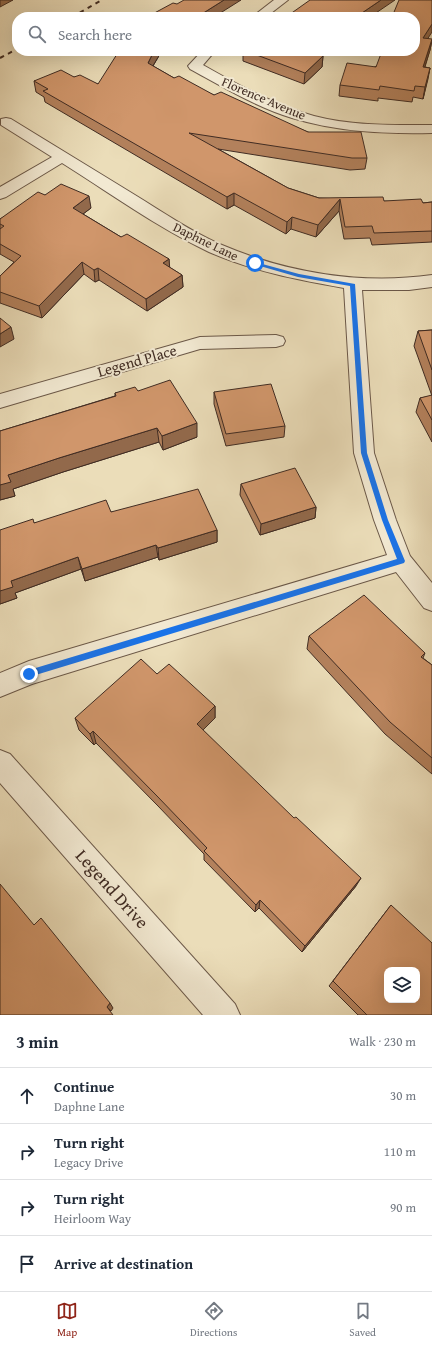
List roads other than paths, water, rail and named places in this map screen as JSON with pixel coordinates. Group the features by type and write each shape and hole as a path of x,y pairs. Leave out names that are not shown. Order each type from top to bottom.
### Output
{"street":[{"path":"265,12 282,0"},
{"name":"Florence Avenue","path":"204,56 195,66 260,100 296,115 336,124 386,129 432,129"},
{"name":"Daphne Lane","path":"6,122 172,225 215,248 255,263 298,276 353,284 409,284 432,281"},
{"path":"0,194 23,179 63,157"},
{"path":"353,284 364,453 385,520 401,561 432,601"},
{"name":"Legend Place","path":"0,401 200,343 276,341"},
{"path":"0,684 401,561"},
{"name":"Legend Drive","path":"0,763 224,1015"}],"railway":[{"path":"81,12 102,0"},
{"path":"0,58 12,52"}]}
